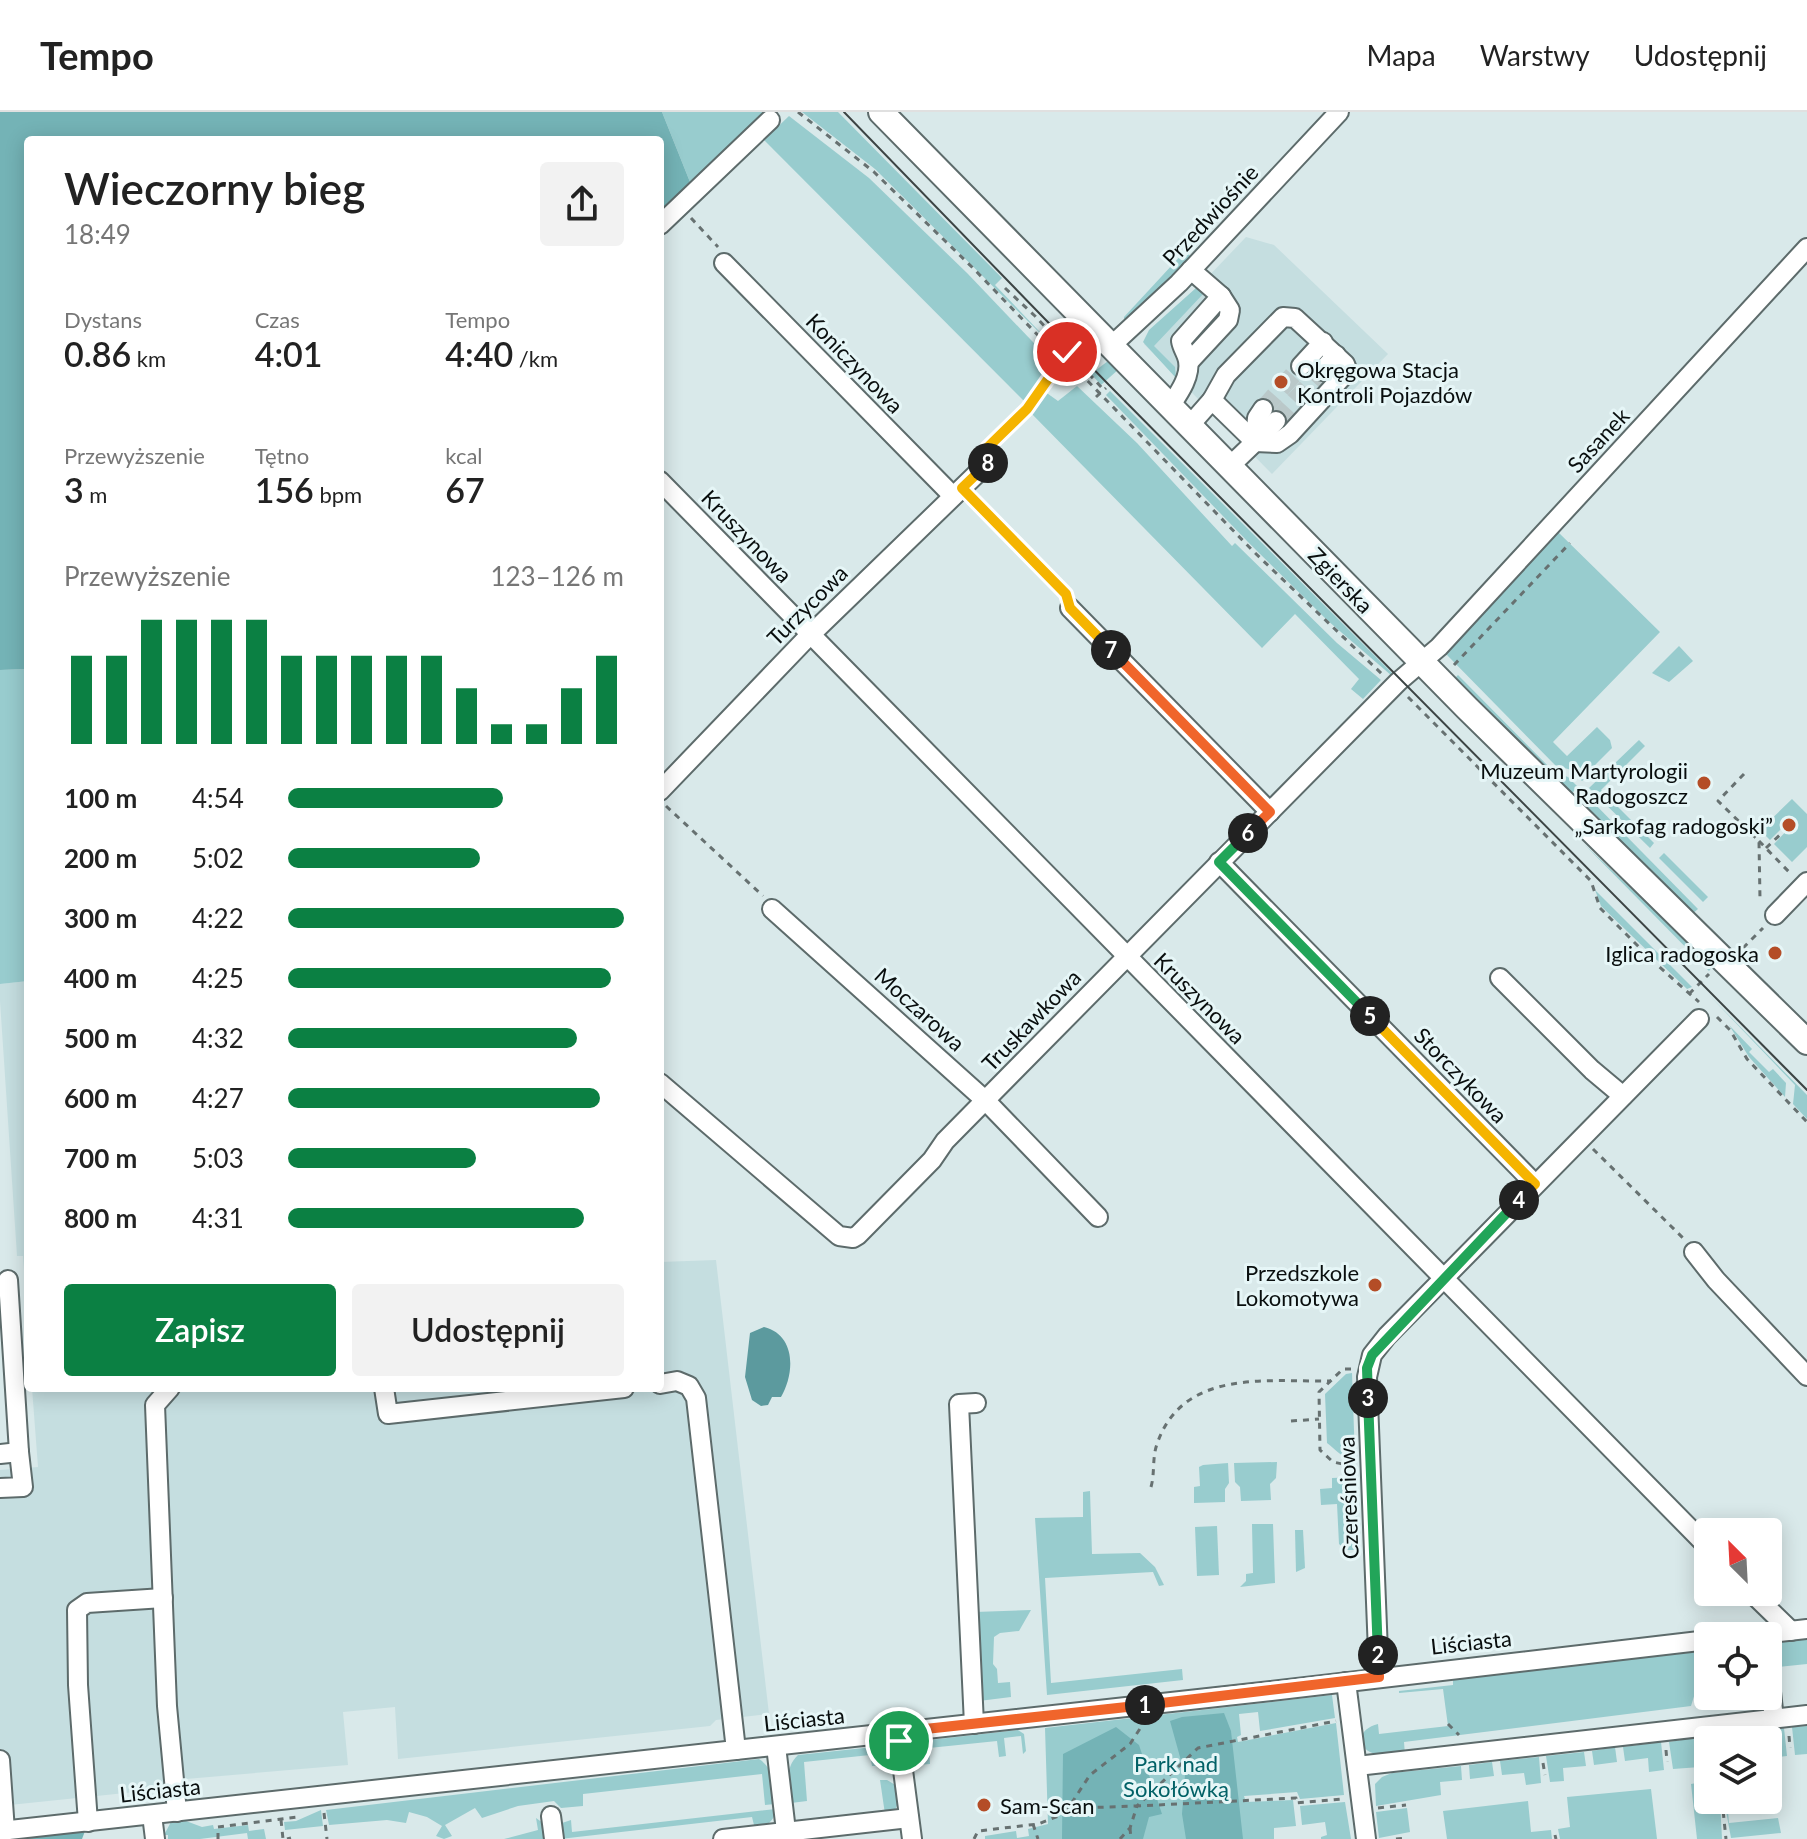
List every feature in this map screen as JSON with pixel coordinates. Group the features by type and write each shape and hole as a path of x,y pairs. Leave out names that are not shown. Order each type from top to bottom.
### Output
{"main road":[{"name":"Zgierska","path":"881,112 1422,662 1807,1042"}],"street":[{"name":"Przedwiośnie","path":"1111,346 1191,270 1339,112"},
{"path":"664,221 770,120"},
{"name":"Sasanek","path":"1422,662 1807,248"},
{"name":"Koniczynowa","path":"724,263 957,492"},
{"path":"1171,405 1184,382 1189,362 1181,341 1221,296 1191,270"},
{"path":"1190,425 1212,400 1226,375 1283,317 1295,318 1347,369 1290,434 1277,443 1268,445 1255,442 1212,400"},
{"path":"1301,366 1329,349"},
{"path":"1322,371 1329,349"},
{"path":"1230,466 1255,442 1269,415"},
{"name":"Turzycowa","path":"664,779 993,458"},
{"name":"Kruszynowa","path":"664,485 1694,1533"},
{"path":"1070,608 1270,812"},
{"name":"Truskawkowa","path":"664,1086 839,1236 853,1238 1219,862 1398,682 1422,662"},
{"name":"Storczykowa","path":"1219,862 1535,1184"},
{"path":"1775,915 1807,882"},
{"name":"Moczarowa","path":"772,909 986,1101 1098,1217"},
{"path":"1500,978 1592,1070 1623,1096"},
{"path":"1367,1368 1372,1355 1387,1336 1699,1019"},
{"path":"1694,1252 1716,1280 1807,1376"},
{"path":"0,1488 23,1487 8,1280"},
{"name":"Czereśniowa","path":"1367,1368 1379,1677"},
{"path":"664,1383 677,1381 689,1386 696,1398 736,1750"},
{"path":"166,1392 155,1405 167,1706 177,1812"},
{"path":"385,1392 388,1414 588,1392"},
{"path":"974,1724 959,1404 976,1403"},
{"path":"0,1454 19,1452"},
{"path":"88,1822 78,1685 77,1610 87,1603 163,1598"},
{"path":"1769,1606 1799,1630"},
{"name":"Liściasta","path":"2,1831 1694,1642"},
{"path":"1346,1682 1366,1839"},
{"path":"1773,1710 1774,1719"},
{"path":"1357,1766 1807,1715"},
{"path":"898,1732 912,1839"},
{"path":"776,1746 786,1831"},
{"path":"0,1760 2,1831"},
{"path":"152,1815 155,1839"},
{"path":"551,1816 554,1839"},
{"path":"723,1839 909,1818"}],"path":[{"path":"798,112 874,172 1062,358 1101,392"},
{"path":"680,206 722,252 724,263"},
{"path":"1005,288 1035,316 1101,392 1254,552 1380,671"},
{"path":"993,458 987,448 1027,409 1068,351"},
{"path":"957,492 1066,594 1070,608"},
{"path":"1453,666 1570,543"},
{"path":"1402,690 1591,881"},
{"path":"1744,774 1718,801 1791,873 1782,883"},
{"path":"664,805 761,894 772,909"},
{"path":"1766,848 1783,832"},
{"path":"1759,841 1760,899"},
{"path":"1743,948 1775,915"},
{"path":"1689,994 1710,973"},
{"path":"1582,1137 1694,1252"},
{"path":"1367,1368 1343,1369 1319,1392 1320,1450 1333,1462 1371,1467"},
{"path":"1151,1487 1152,1460 1164,1429 1189,1400 1205,1390 1231,1383 1331,1381"},
{"path":"1291,1421 1319,1419"},
{"path":"1065,1813 1090,1775 1130,1744 1155,1704"},
{"path":"1131,1839 1130,1828 1137,1806 1198,1748 1351,1718"},
{"path":"974,1839 978,1831 1033,1824 1079,1808 1296,1798 1296,1803 1361,1797"},
{"path":"1376,1809 1406,1805"},
{"path":"327,1807 323,1807 327,1839"},
{"path":"1723,1814 1726,1839"},
{"path":"218,1839 218,1827 293,1819"},
{"path":"281,1820 287,1839"},
{"path":"1033,1824 1038,1839"},
{"path":"1120,1839 1130,1828"},
{"path":"1396,1839 1407,1838"}],"shaded area":[{"path":"0,112 662,112 690,182 664,209 664,136 24,136 24,669 0,670"},
{"path":"1246,237 1274,245 1388,354 1272,474 1144,344"},
{"path":"24,981 24,1270 23,1256 17,1256 0,984"},
{"path":"716,1260 769,1714 716,1720 710,1726 398,1759 395,1707 343,1712 348,1765 186,1779 183,1787 0,1806 0,1470 38,1467 32,1392 664,1392 664,1262"},
{"path":"764,1327 782,1338 790,1356 790,1366 781,1397 772,1397 768,1405 761,1406 752,1400 745,1377 750,1333"},
{"path":"1224,1713 1231,1731 1243,1839 1186,1839 1182,1814 1185,1775 1170,1721"},
{"path":"1116,1727 1139,1745 1162,1814 1149,1817 1143,1839 1062,1839 1063,1754"},
{"path":"85,1831 82,1839 12,1839"}],"green space":[{"path":"662,112 764,112 690,182"},
{"path":"802,112 838,112 1002,278 995,285 1059,352 875,169"},
{"path":"789,116 869,178 968,274 1052,362 1024,401 764,140"},
{"path":"1186,250 1192,259 1124,323 1124,317"},
{"path":"1196,288 1204,293 1154,346 1175,367 1176,378 1143,342 1149,330"},
{"path":"1108,361 1119,369 1101,385 1091,374"},
{"path":"1077,386 1137,443 1232,546 1235,543 1337,643 1381,680 1363,699 1351,689 1359,679 1295,614 1262,648 1029,411 1044,391 1058,401"},
{"path":"1110,391 1394,675 1327,620 1250,544 1106,395"},
{"path":"1558,532 1660,632 1553,742 1567,756 1597,727 1610,740 1612,748 1582,781 1572,770 1556,766 1447,655 1449,649"},
{"path":"1679,646 1693,661 1669,682 1652,673"},
{"path":"24,669 24,981 0,984 0,670"},
{"path":"1458,675 1554,772 1568,777 1578,787 1572,793 1455,678"},
{"path":"1639,740 1645,746 1601,790 1654,843 1650,848 1589,788"},
{"path":"1585,794 1698,909 1692,914 1579,800"},
{"path":"1792,799 1807,814 1807,847 1792,862 1774,844 1792,825 1788,822 1770,840 1760,830"},
{"path":"1584,844 1713,966 1709,971"},
{"path":"1664,853 1708,897 1703,902 1659,858"},
{"path":"1595,890 1692,987 1687,989 1601,906"},
{"path":"1708,994 1807,1095 1807,1119 1793,1104 1795,1085"},
{"path":"1729,1025 1752,1049 1749,1052 1769,1072 1773,1069 1786,1083 1785,1097 1749,1057"},
{"path":"1352,1373 1355,1459 1344,1456 1327,1443 1325,1394 1346,1374"},
{"path":"1277,1462 1276,1478 1270,1484 1271,1500 1241,1501 1240,1487 1235,1482 1234,1463"},
{"path":"1228,1463 1229,1483 1225,1489 1225,1502 1194,1503 1194,1487 1200,1486 1199,1467"},
{"path":"1355,1477 1359,1550 1346,1550 1339,1544 1337,1504 1321,1505 1320,1489 1332,1488 1332,1478"},
{"path":"1090,1491 1092,1554 1140,1553 1155,1567 1164,1585 1159,1586 1153,1572 1045,1578 1051,1683 1182,1669 1183,1680 1047,1695 1035,1518 1083,1517 1083,1492"},
{"path":"1252,1524 1273,1524 1275,1583 1240,1587 1246,1581 1246,1574 1253,1573"},
{"path":"1217,1526 1219,1575 1197,1576 1195,1527"},
{"path":"1295,1530 1303,1530 1305,1568 1296,1572"},
{"path":"1031,1610 1019,1631 1000,1633 994,1637 993,1664 997,1669 998,1683 1010,1682 1011,1697 979,1701 975,1612"},
{"path":"1807,1639 1807,1664 1782,1666 1783,1641"},
{"path":"1694,1652 1694,1696 1691,1706 1404,1742 1405,1755 1374,1754 1365,1748 1362,1735 1378,1724 1379,1734 1448,1726 1443,1689 1399,1691 1453,1685 1453,1677"},
{"name":"Park nad Sokołówką","path":"1332,1695 1335,1718 1260,1731 1258,1712 1239,1714 1241,1735 1237,1737 1238,1742 1336,1723 1344,1795 1300,1799 1297,1792 1244,1796 1246,1802 1293,1800 1296,1826 1274,1828 1274,1839 985,1839 985,1836 1016,1831 1017,1838 1029,1836 1028,1829 1048,1824 1045,1728"},
{"path":"1807,1726 1807,1754 1795,1755 1792,1727"},
{"path":"1782,1728 1787,1756 1782,1757"},
{"path":"1018,1730 1024,1734 1026,1751 1023,1754 1021,1736 1004,1738 1006,1756 999,1757 997,1741 929,1748 930,1764 918,1765 913,1758 913,1748 921,1741"},
{"path":"1694,1739 1694,1767 1673,1769 1669,1742"},
{"path":"1661,1742 1664,1770 1649,1772 1648,1758 1625,1761 1623,1747"},
{"path":"883,1746 890,1751 877,1754 878,1766 872,1766 870,1755 804,1762 807,1801 791,1803 789,1771 798,1755"},
{"path":"1615,1747 1617,1762 1594,1765 1592,1751"},
{"path":"1584,1752 1586,1766 1563,1768 1564,1781 1550,1782 1546,1756"},
{"path":"1539,1757 1541,1783 1526,1785 1524,1773 1502,1775 1500,1761"},
{"path":"759,1759 771,1773 775,1804 765,1805 762,1774 583,1794 583,1806 561,1808 554,1801 518,1806 482,1818 475,1808 445,1825 452,1836 444,1839 436,1836 442,1826 427,1817 409,1812 406,1823 387,1820 329,1825 326,1810"},
{"path":"1492,1762 1494,1776 1470,1779 1469,1765"},
{"path":"1461,1766 1462,1780 1440,1782 1441,1795 1376,1806 1375,1784 1382,1777 1392,1773"},
{"path":"880,1780 897,1786 900,1798 895,1810 885,1814"},
{"path":"1694,1783 1694,1812 1691,1784"},
{"path":"1651,1789 1657,1839 1560,1839 1558,1829 1570,1827 1567,1797"},
{"path":"1528,1801 1531,1832 1551,1830 1552,1839 1447,1839 1443,1811"},
{"path":"1345,1802 1351,1839 1321,1839 1327,1835 1325,1822 1302,1825 1300,1806"},
{"path":"1407,1808 1410,1832 1379,1838 1376,1812"},
{"path":"776,1809 769,1823 755,1829 752,1817 560,1839 559,1828 562,1823 571,1820 572,1832"},
{"path":"321,1810 323,1826 285,1830 284,1822 296,1821"},
{"path":"1694,1814 1721,1814 1722,1839 1697,1839"},
{"path":"1727,1814 1729,1823 1778,1818 1781,1833 1731,1838"},
{"path":"536,1818 543,1823 546,1839 504,1839 538,1830"},
{"path":"186,1821 202,1827 213,1825 214,1829 248,1825 249,1831 264,1829 266,1839 248,1839 247,1833 200,1839 168,1839 168,1835 164,1835 171,1822"}],"tunnel":[{"path":"1263,409 1301,366"},
{"path":"1276,421 1322,371"}],"tram line":[{"path":"844,112 1109,385 1807,1090"}],"place":[{"name":"Okręgowa Stacja Kontroli Pojazdów","path":"1281,382"},
{"name":"Muzeum Martyrologii Radogoszcz","path":"1704,783"},
{"name":"„Sarkofag radogoski”","path":"1789,825"},
{"name":"Iglica radogoska","path":"1775,953"},
{"name":"Przedszkole Lokomotywa","path":"1375,1285"},
{"name":"Sam-Scan","path":"984,1805"}],"route":[{"path":"899,1741 898,1732 1379,1677 1367,1368 1372,1355 1387,1336 1535,1184 1219,862 1270,812 1070,608 1066,594 962,488 993,458 987,448 1027,409 1067,352"}]}
